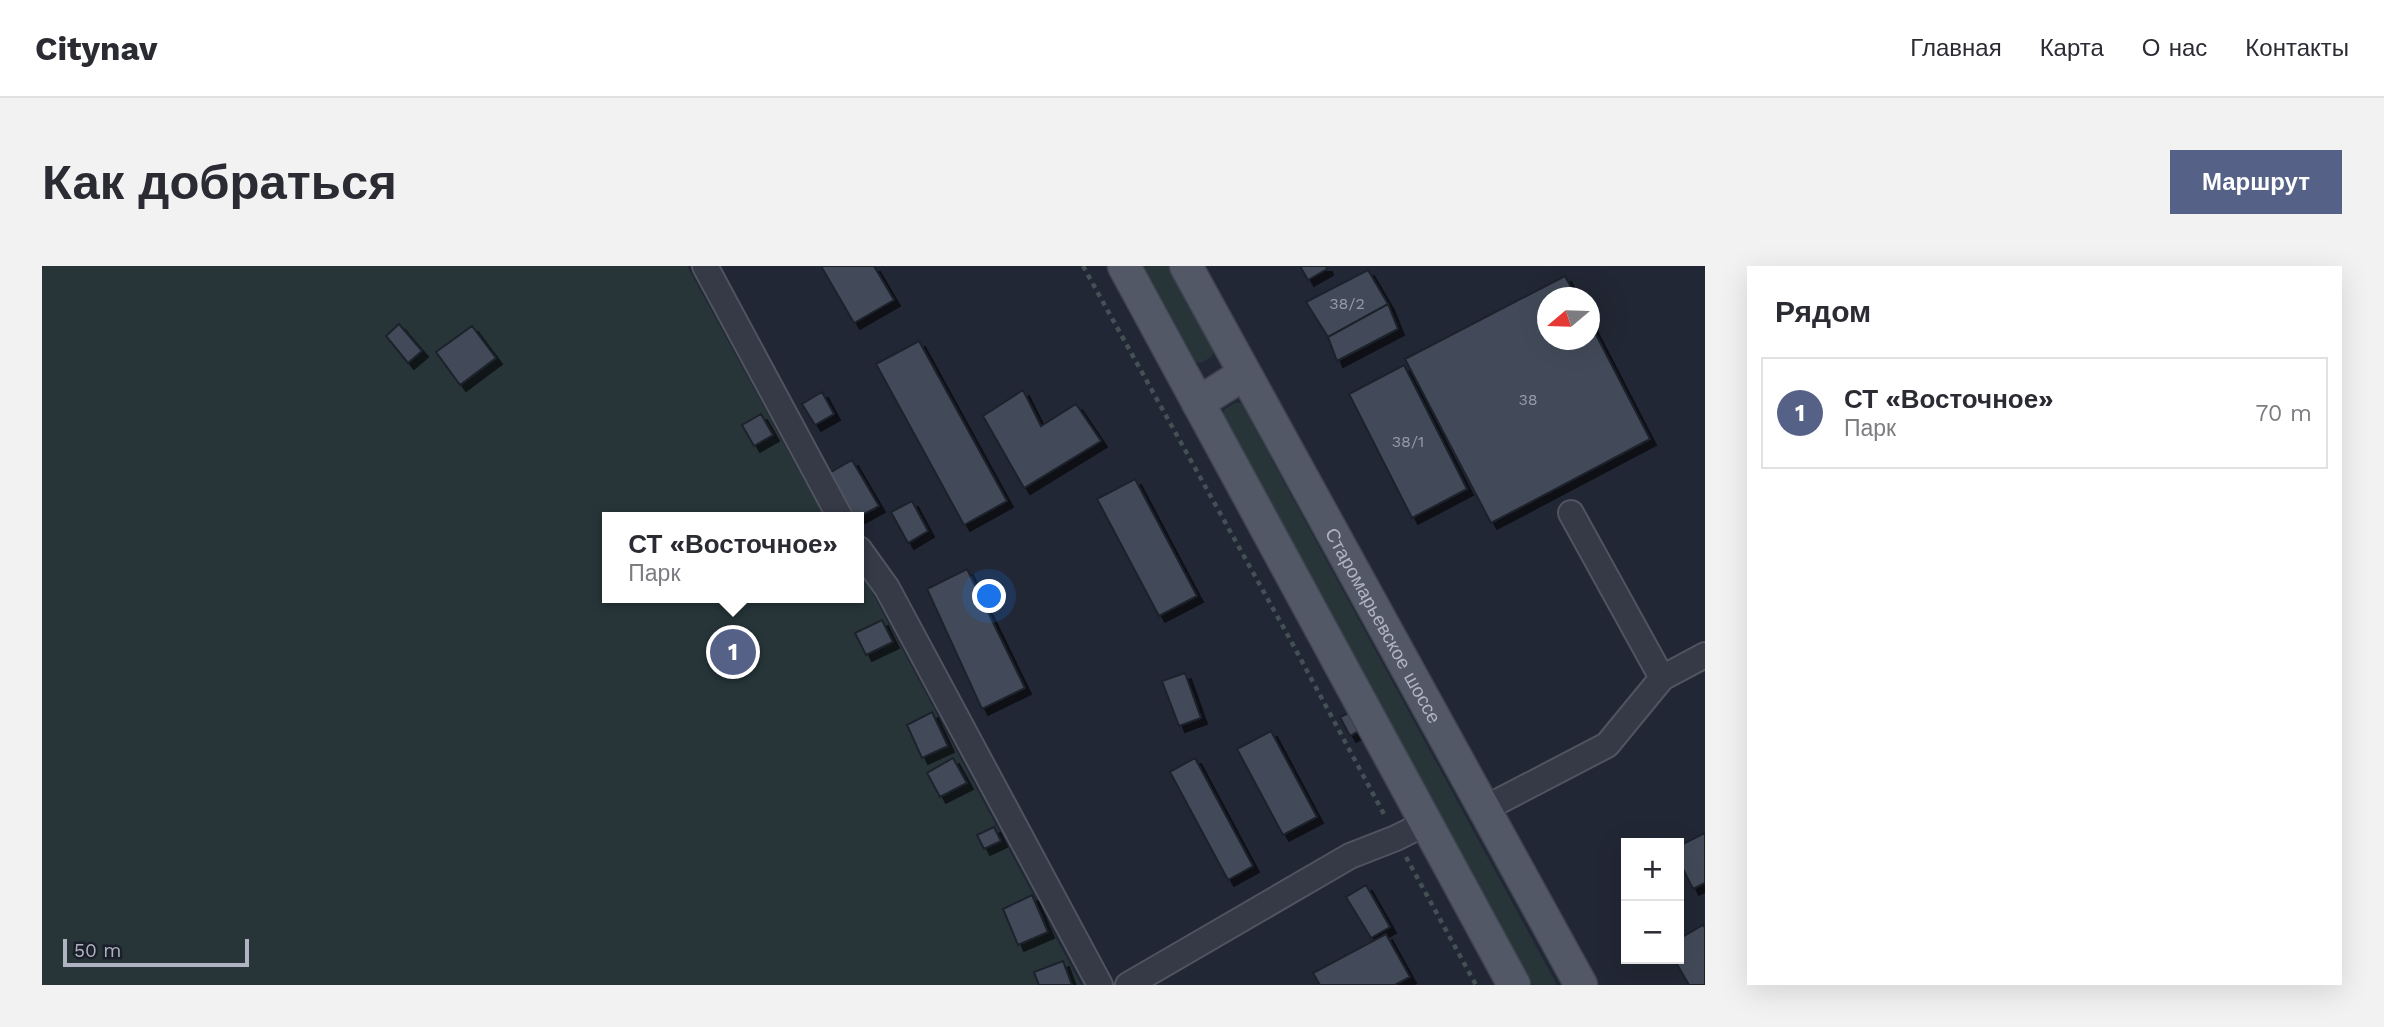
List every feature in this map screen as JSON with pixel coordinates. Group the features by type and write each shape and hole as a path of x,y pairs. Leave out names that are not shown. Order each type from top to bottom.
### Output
{"main road":[{"path":"1124,266 1514,985"},
{"name":"Старомарьевское шоссе","path":"1186,266 1581,985"},
{"path":"1198,403 1244,374"}],"street":[{"path":"705,266 836,512"},
{"path":"1571,513 1662,678"},
{"path":"864,556 887,588 1100,985"},
{"path":"1484,809 1607,745 1662,678 1705,655"},
{"path":"1128,985 1350,856 1426,823"}],"path":[{"path":"1083,266 1307,671 1476,985"}],"shaded area":[{"path":"42,266 687,266 821,512 602,512 602,603 864,603 864,577 1081,985 42,985"},
{"path":"1144,266 1168,266 1214,352 1211,357 1201,363 1196,362"},
{"path":"1235,403 1241,403 1557,985 1533,985 1222,414"}],"building":[{"path":"821,266 874,266 894,300 854,323"},
{"path":"1300,266 1326,266 1327,269 1308,280"},
{"path":"1368,270 1388,304 1328,337 1306,302"},
{"path":"1565,276 1571,287 1544,287"},
{"path":"1537,291 1537,350 1600,350 1600,342 1650,439 1491,523 1405,359"},
{"path":"1388,304 1398,329 1337,361 1328,337"},
{"path":"399,324 422,351 408,363 386,336"},
{"path":"472,326 496,358 460,385 436,352"},
{"path":"919,341 1007,501 964,525 876,364"},
{"path":"1404,365 1467,489 1412,518 1349,394"},
{"path":"1023,390 1041,426 1076,404 1101,441 1024,488 983,416"},
{"path":"822,392 834,414 815,425 802,404"},
{"path":"761,414 773,435 754,446 742,425"},
{"path":"852,460 879,506 864,514 864,512 846,512 826,475"},
{"path":"1135,479 1197,596 1159,616 1097,499"},
{"path":"912,501 928,531 908,543 891,512"},
{"path":"967,569 1025,688 982,709 927,589"},
{"path":"882,620 893,642 866,655 855,633"},
{"path":"1185,673 1201,718 1179,726 1162,681"},
{"path":"932,712 948,746 922,758 907,725"},
{"path":"1351,712 1361,730 1350,736 1340,717"},
{"path":"1271,731 1317,817 1283,835 1237,749"},
{"path":"953,758 967,783 940,797 927,773"},
{"path":"1195,758 1253,866 1228,880 1170,772"},
{"path":"994,827 1001,841 984,849 977,835"},
{"path":"1705,833 1705,883 1693,889 1684,871 1684,844"},
{"path":"1366,885 1390,927 1371,938 1346,897"},
{"path":"1032,895 1048,932 1018,945 1003,909"},
{"path":"1703,925 1705,928 1705,985 1689,985 1677,964 1684,964 1684,936"},
{"path":"1386,934 1410,977 1395,985 1320,985 1313,973"},
{"path":"1063,961 1072,985 1039,985 1034,972"}],"place":[{"name":"СТ «Восточное»","path":"733,652"}]}
